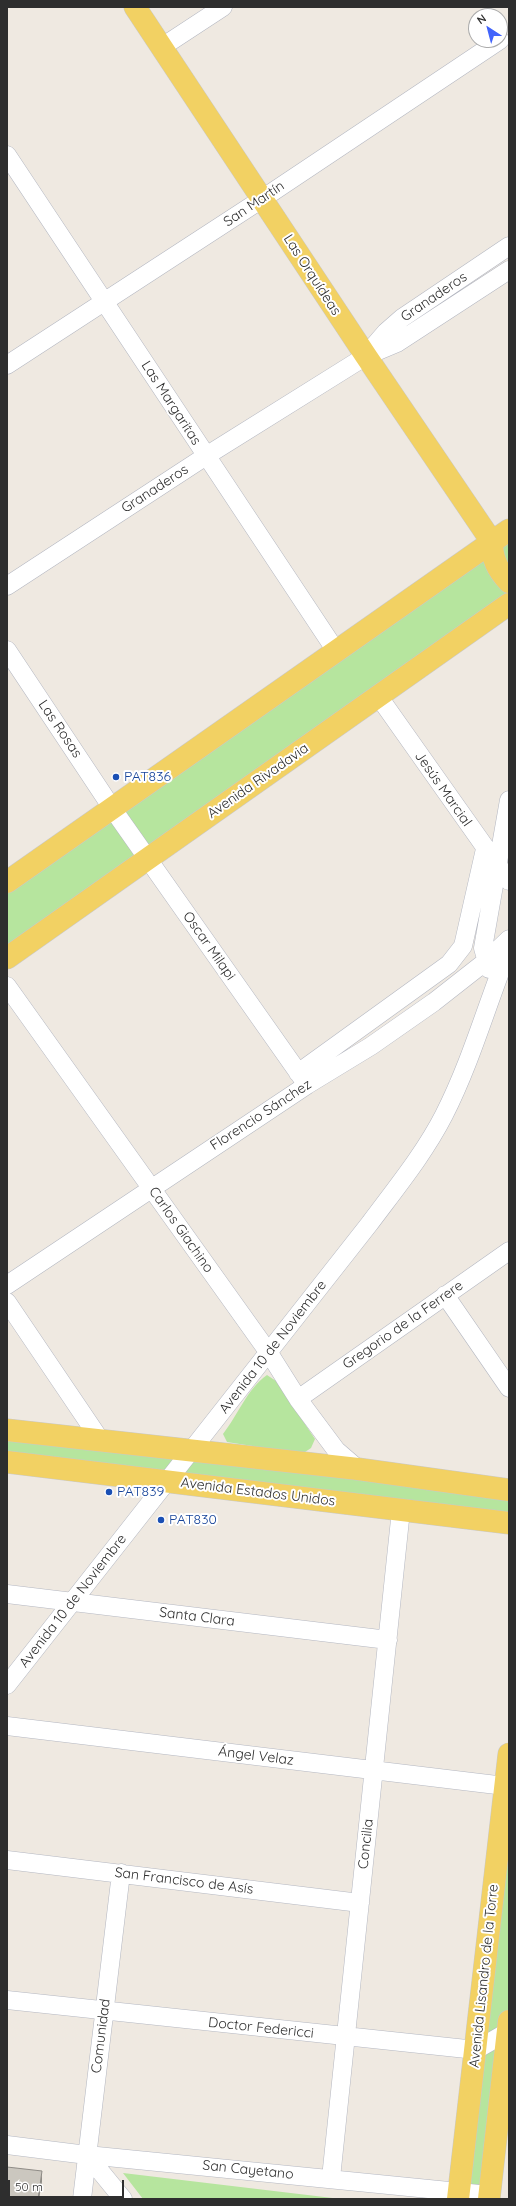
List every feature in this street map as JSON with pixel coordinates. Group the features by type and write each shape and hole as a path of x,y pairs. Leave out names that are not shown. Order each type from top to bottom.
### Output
{"main road":[{"name":"Las Orquídeas","path":"135,7 366,356 501,536"},
{"path":"501,536 492,556 499,571 509,582"},
{"path":"7,882 501,536"},
{"name":"Avenida Rivadavia","path":"7,958 509,604"},
{"path":"7,1430 192,1450 509,1490"},
{"name":"Avenida Estados Unidos","path":"7,1462 509,1523"},
{"name":"Avenida Lisandro de la Torre","path":"459,2195 509,1754"},
{"name":"Avenida Lisandro de la Torre","path":"489,2197 509,2028"}],"street":[{"path":"162,47 224,7"},
{"name":"San Martín","path":"7,366 262,199 488,48"},
{"name":"Las Margaritas","path":"7,155 106,302 206,456 336,651"},
{"name":"Granaderos","path":"366,356 386,332 402,318 509,246"},
{"name":"Granaderos","path":"7,586 206,456 366,356 396,343 509,270"},
{"name":"Las Rosas","path":"7,650 112,808"},
{"name":"Jesús Marcial","path":"379,697 509,881"},
{"path":"496,982 485,962 483,948 509,800"},
{"name":"Oscar Milapi","path":"112,808 302,1079"},
{"path":"302,1079 449,964 458,954 464,946 485,849"},
{"name":"Florencio Sánchez","path":"7,1285 151,1187 302,1079 371,1046 434,1002 485,962 509,939"},
{"name":"Avenida 10 de Noviembre","path":"7,1685 269,1354 420,1158 444,1116 467,1064 509,949"},
{"name":"Carlos Giachino","path":"7,986 269,1354 298,1399 336,1450 358,1470"},
{"name":"Gregorio de la Ferrere","path":"298,1399 509,1251"},
{"path":"445,1295 509,1388"},
{"path":"7,1302 101,1441"},
{"name":"Concilia","path":"331,2178 401,1510"},
{"name":"Santa Clara","path":"7,1594 388,1640"},
{"name":"Ángel Velaz","path":"7,1726 506,1786"},
{"name":"San Francisco de Asís","path":"7,1860 360,1903"},
{"name":"Comunidad","path":"82,2199 103,2011 121,1873"},
{"name":"Doctor Federicci","path":"7,2000 476,2050"},
{"path":"476,2050 509,2028"},
{"name":"San Cayetano","path":"7,2144 87,2155 331,2178 459,2195 489,2197"},
{"path":"87,2155 123,2199"}],"green space":[{"path":"509,530 509,604 7,958 7,882"},
{"path":"267,1375 276,1381 315,1439 311,1448 302,1454 227,1442 223,1434 248,1395"},
{"path":"7,1430 509,1490 509,1523 7,1462"},
{"path":"509,1754 509,2021 489,2195 458,2199"},
{"path":"123,2173 341,2199 143,2199"}],"building":[{"path":"7,2167 42,2171 38,2199 17,2199 7,2197"}],"place":[{"name":"PAT836","path":"116,777"},
{"name":"PAT839","path":"109,1492"},
{"name":"PAT830","path":"161,1520"}]}
